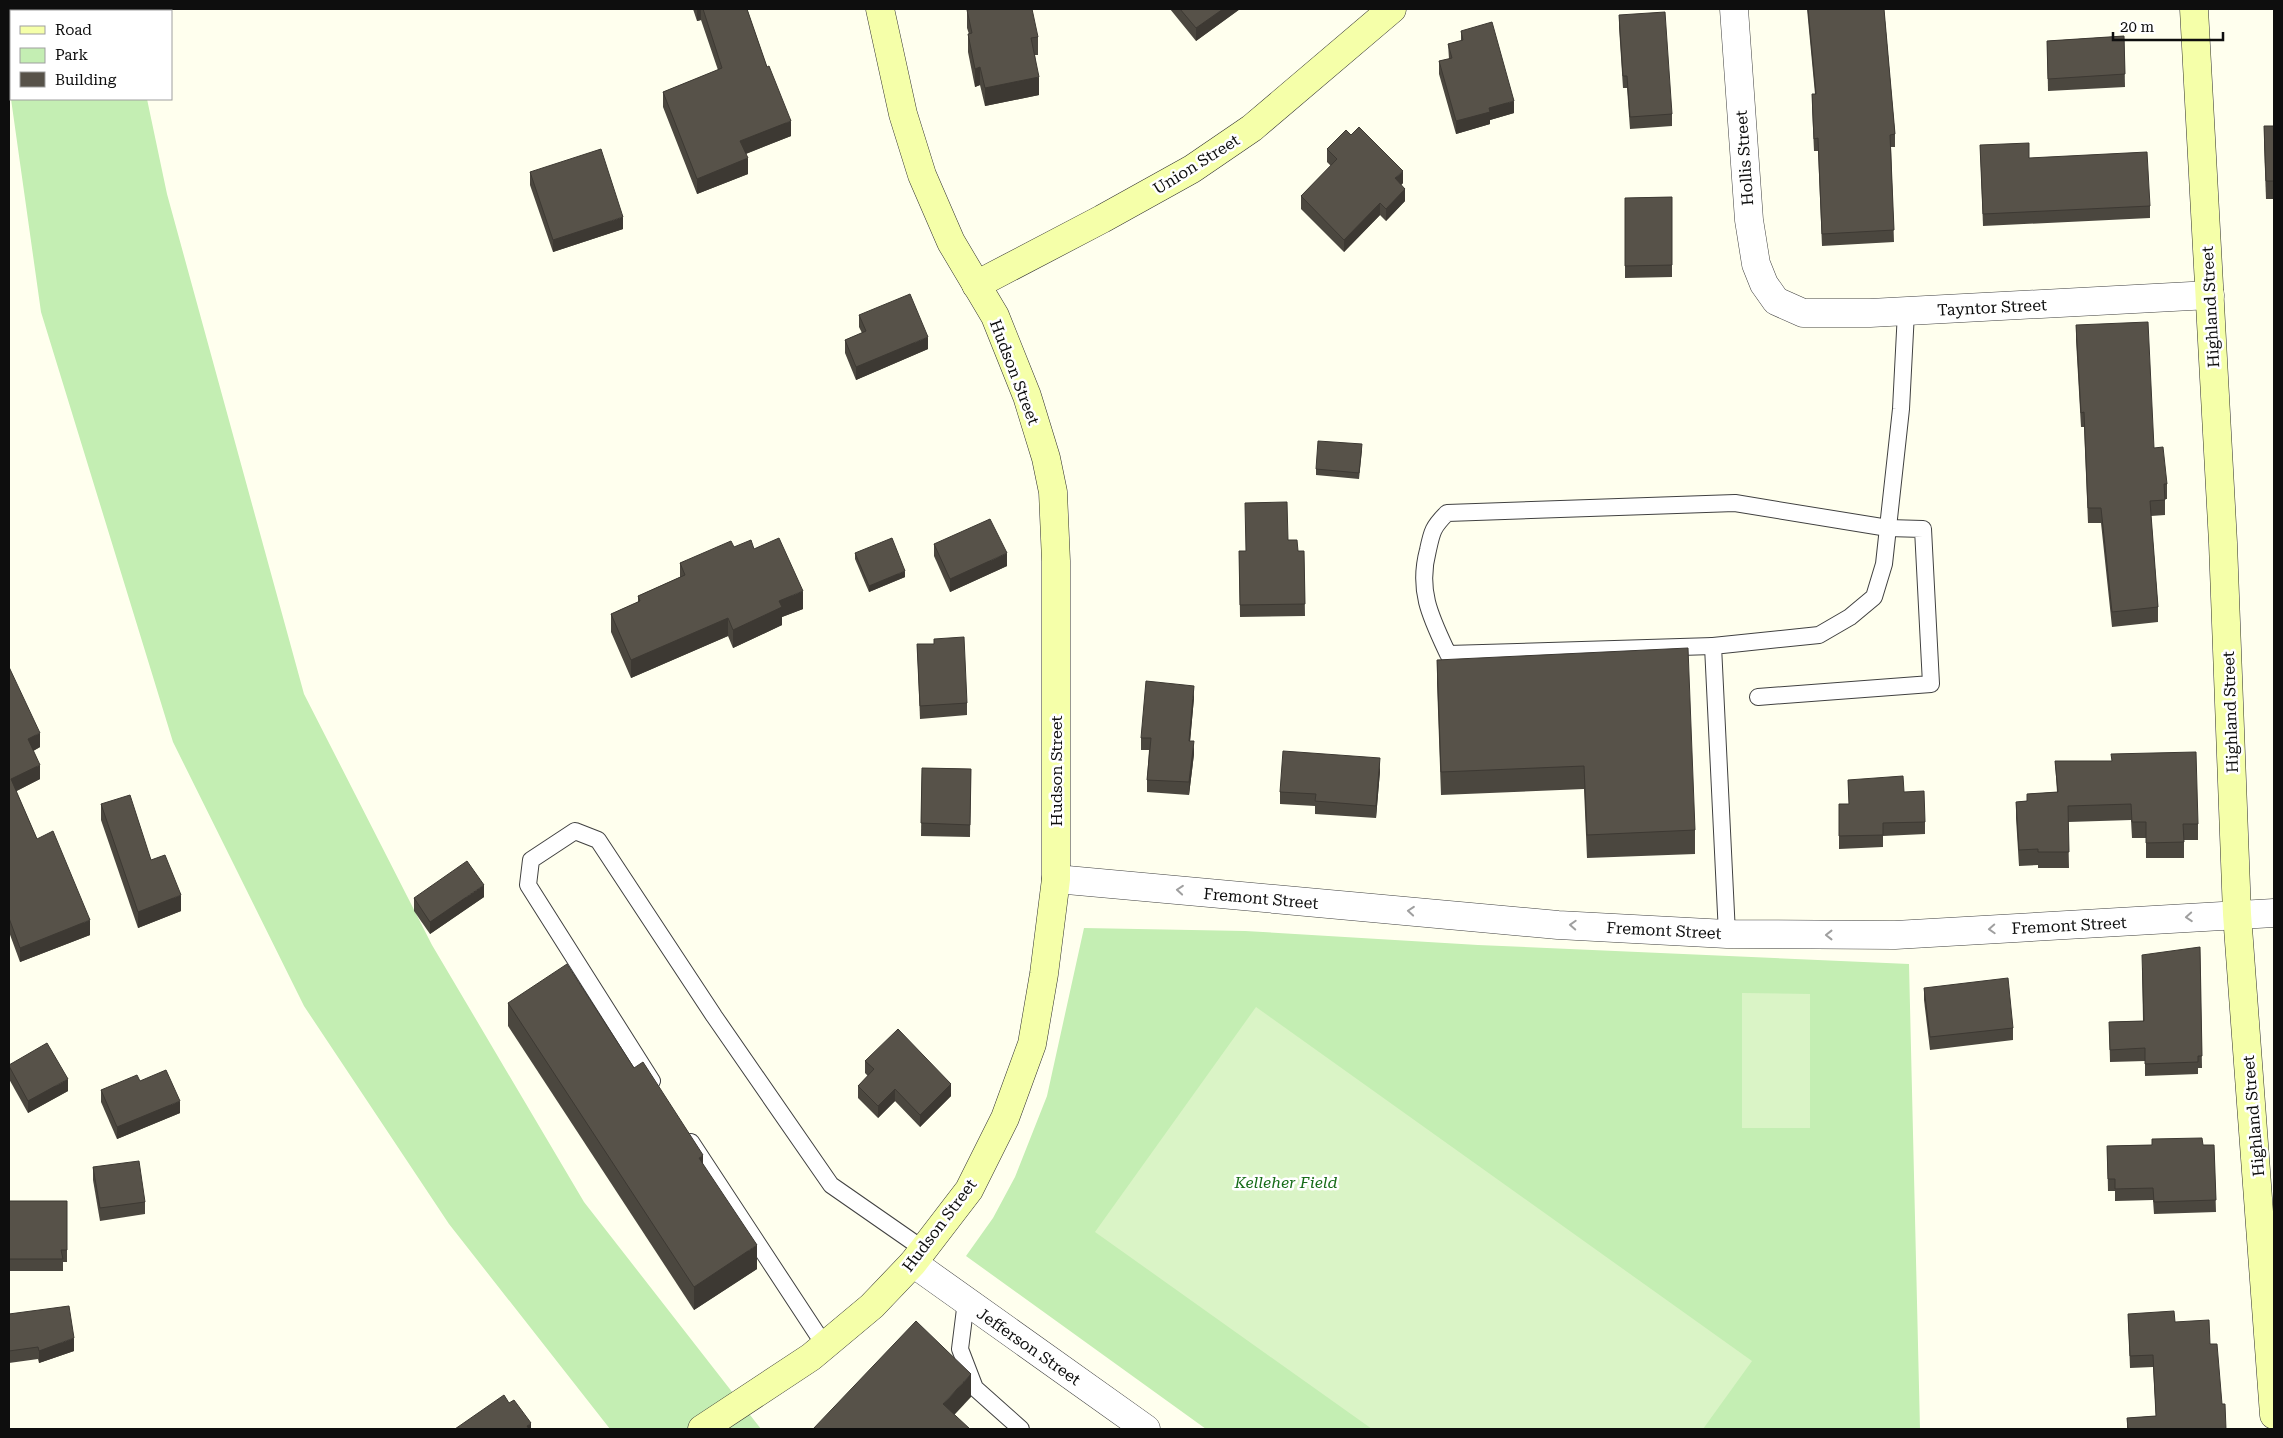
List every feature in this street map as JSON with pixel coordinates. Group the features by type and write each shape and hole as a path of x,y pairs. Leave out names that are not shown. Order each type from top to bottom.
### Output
{"street":[{"name":"Hudson Street","path":"702,1429 811,1358 872,1306 918,1256 969,1190 1005,1118 1032,1044 1044,974 1056,879 1056,561 1053,492 1046,458 1027,396 994,316 951,242 922,175 903,114 880,9"},
{"name":"Union Street","path":"976,285 1192,169 1252,128 1392,9"},
{"name":"Hollis Street","path":"1734,9 1748,220 1756,264 1764,284 1776,300"},
{"name":"Highland Street","path":"2194,9 2223,543 2237,914 2262,1220 2274,1415"},
{"name":"Tayntor Street","path":"1776,300 1803,313 1906,312 2210,295"},
{"name":"Fremont Street","path":"1056,879 1558,925 1727,934 1895,935 2274,913"},
{"name":"Jefferson Street","path":"918,1256 966,1301 1146,1429"}],"lane":[{"path":"1758,697 1931,684 1923,529 1888,528 1735,503 1447,513 1434,527 1422,571 1424,593 1432,620 1448,654 1713,646 1818,635 1850,618 1874,597 1884,564 1888,528 1901,409 1906,312"},
{"path":"1713,646 1727,934"},
{"path":"660,1094 528,885 531,860 575,831 598,840 714,1016 831,1185 918,1256"},
{"path":"682,1127 825,1346"},
{"path":"966,1301 960,1349 975,1388 1021,1429"}],"green space":[{"path":"9,9 128,9 10,10 10,89"},
{"path":"11,100 147,100 167,194 304,694 432,945 584,1202 761,1429 610,1429 449,1224 304,1006 173,742 41,312"},
{"name":"Kelleher Field","path":"1084,928 1245,931 1478,945 1909,964 1920,1429 1206,1429 966,1256 993,1218 1015,1177 1047,1096"},
{"path":"1742,993 1810,994 1810,1128 1742,1128"},
{"path":"1256,1007 1752,1361 1703,1429 1372,1429 1095,1232"}],"building":[{"path":"703,9 747,9 767,67 769,66 791,121 740,141 748,158 697,179 663,92 722,68"},
{"path":"1032,9 1038,37 1031,38 1039,77 985,88 980,67 975,69 968,34 972,33 967,10"},
{"path":"1180,9 1223,9 1196,28"},
{"path":"1808,9 1884,9 1895,134 1890,135 1894,230 1822,234 1818,138 1814,139 1812,94 1816,94"},
{"path":"1665,12 1672,114 1630,117 1627,76 1623,76 1619,15"},
{"path":"1492,22 1514,101 1489,108 1490,112 1456,121 1439,61 1452,58 1448,44 1463,40 1461,31"},
{"path":"2124,36 2125,74 2048,79 2047,41"},
{"path":"2264,126 2274,126 2274,181 2266,181"},
{"path":"1359,127 1403,171 1395,178 1405,189 1386,209 1380,203 1344,240 1301,196 1337,159 1327,149 1346,130 1351,135"},
{"path":"2029,143 2029,158 2147,152 2150,206 1983,214 1980,145"},
{"path":"601,149 623,217 553,240 530,172"},
{"path":"1672,197 1672,265 1625,266 1625,198"},
{"path":"910,294 928,337 856,367 845,340 866,331 859,315"},
{"path":"2148,322 2154,448 2163,447 2167,484 2164,484 2165,500 2150,501 2158,607 2112,612 2101,508 2088,508 2084,412 2081,413 2076,325"},
{"path":"1318,441 1362,444 1359,473 1316,469"},
{"path":"1287,502 1288,540 1297,540 1298,551 1304,551 1305,604 1240,605 1239,551 1246,551 1245,503"},
{"path":"990,519 1007,553 950,579 934,544"},
{"path":"779,538 803,591 779,601 782,607 733,630 728,618 631,660 611,614 640,601 638,596 685,575 680,563 731,541 734,547 751,540 754,549"},
{"path":"892,538 905,571 869,586 855,553"},
{"path":"964,637 967,703 920,706 917,644 934,644 934,639"},
{"path":"1688,648 1695,830 1587,835 1584,766 1441,772 1437,660"},
{"path":"9,667 40,733 28,739 40,765 11,779 37,839 53,831 90,920 20,948 9,918"},
{"path":"1146,681 1194,686 1189,741 1194,741 1189,782 1147,780 1151,738 1141,738"},
{"path":"1283,751 1380,758 1376,806 1315,801 1316,794 1280,792"},
{"path":"2196,752 2198,824 2183,824 2184,842 2146,843 2146,822 2132,822 2131,804 2068,806 2069,852 2038,852 2038,849 2019,850 2016,802 2027,801 2027,794 2058,792 2055,761 2112,761 2111,754"},
{"path":"922,768 971,769 970,825 921,823"},
{"path":"1903,776 1904,792 1924,791 1925,822 1883,823 1883,835 1839,836 1839,804 1849,804 1848,780"},
{"path":"130,795 151,860 165,855 181,895 138,912 101,804"},
{"path":"467,861 484,885 430,922 414,898"},
{"path":"2200,947 2202,1056 2198,1056 2198,1062 2145,1064 2145,1048 2110,1050 2109,1022 2144,1021 2142,955"},
{"path":"567,964 634,1068 643,1062 703,1155 699,1158 757,1245 694,1287 508,1003"},
{"path":"2008,978 2013,1028 1930,1037 1924,988"},
{"path":"898,1029 951,1084 920,1115 895,1089 878,1106 858,1086 874,1069 865,1061"},
{"path":"47,1043 68,1079 28,1101 9,1065"},
{"path":"166,1070 180,1101 117,1127 101,1090 137,1075 140,1081"},
{"path":"2202,1138 2203,1145 2214,1145 2216,1200 2154,1202 2153,1188 2115,1189 2115,1179 2108,1179 2107,1146 2152,1145 2152,1139"},
{"path":"139,1161 145,1202 100,1208 93,1167"},
{"path":"9,1201 67,1201 67,1250 61,1250 63,1259 9,1259"},
{"path":"69,1306 74,1338 39,1351 38,1347 9,1351 9,1314"},
{"path":"2174,1311 2175,1322 2209,1320 2210,1344 2217,1344 2222,1404 2225,1404 2226,1429 2128,1429 2127,1418 2156,1416 2153,1355 2130,1356 2128,1314"},
{"path":"916,1321 971,1374 943,1404 970,1429 813,1429"},
{"path":"504,1395 509,1403 514,1400 531,1423 527,1426 529,1429 455,1429"}]}
